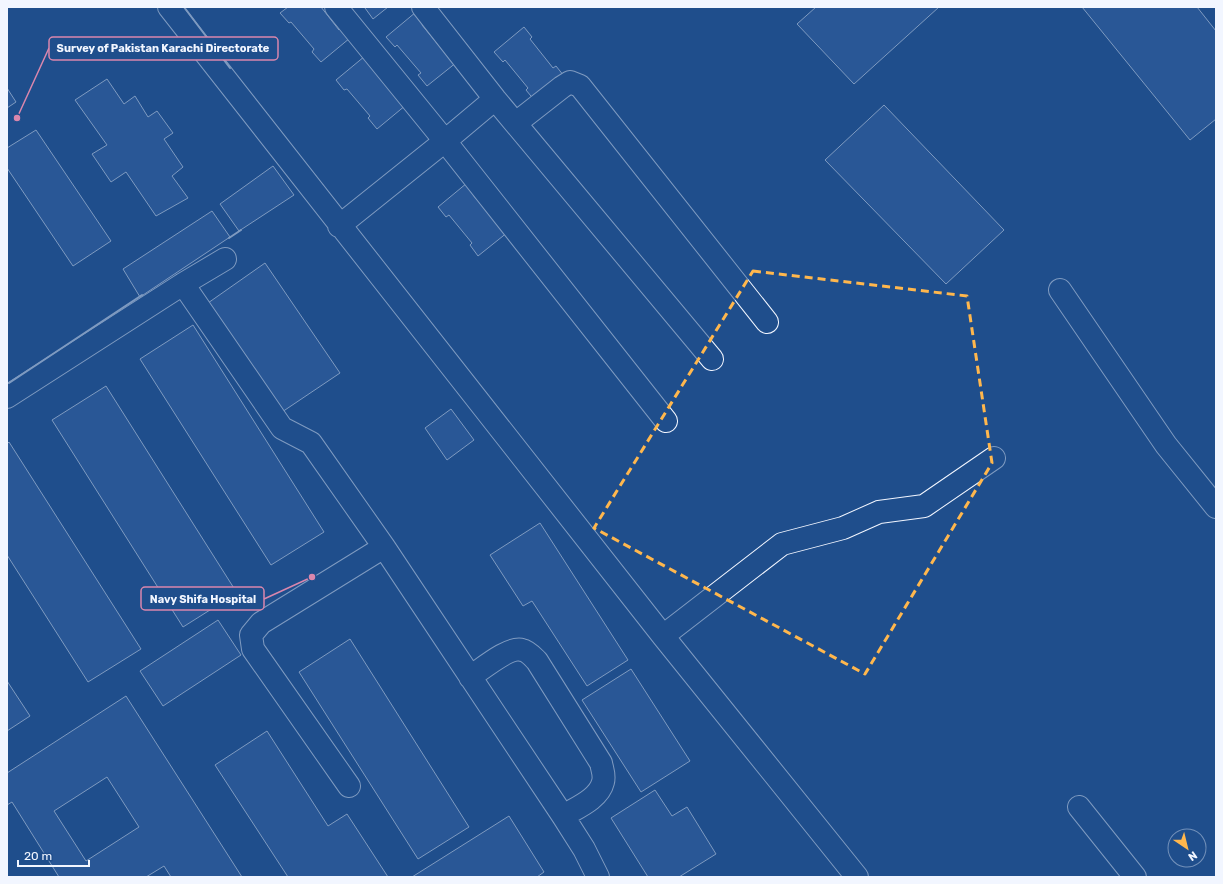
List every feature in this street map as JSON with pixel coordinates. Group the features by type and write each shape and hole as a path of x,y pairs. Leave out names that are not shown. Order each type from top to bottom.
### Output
{"street":[{"path":"169,7 339,226 663,636 857,877"},
{"path":"336,7 445,141 666,421"},
{"path":"423,7 516,124 712,360"},
{"path":"516,124 570,82 580,86 767,322"},
{"path":"339,226 445,141 495,98"},
{"path":"7,397 183,284 225,259"},
{"path":"183,284 282,428 312,443 384,547 563,816 584,849 598,877"},
{"path":"1060,290 1166,445 1216,507"},
{"path":"663,636 782,544 843,528 879,512 924,506 994,458"},
{"path":"349,786 253,649 252,635 261,624 384,547"},
{"path":"470,677 502,655 512,651 521,650 537,661 601,763 604,774 603,783 598,792 590,800 563,816"},
{"path":"1079,807 1135,877"}],"highlighted area":[{"path":"753,271 967,296 992,463 865,674 594,528"}],"building":[{"path":"288,7 321,7 339,30 342,27 350,38 321,62 312,52 314,49 291,22 289,23 280,13"},
{"path":"388,7 373,19 365,8"},
{"path":"816,7 939,7 854,84 797,24"},
{"path":"1082,7 1197,7 1216,31 1216,119 1190,140"},
{"path":"416,12 424,22 422,25 445,53 448,51 457,62 427,86 418,75 421,73 397,45 395,47 386,37"},
{"path":"524,27 532,37 530,39 553,68 556,66 564,76 535,101 526,90 528,88 505,60 503,62 494,52"},
{"path":"365,56 406,105 377,129 368,118 370,116 347,89 344,90 336,80"},
{"path":"107,79 124,104 135,96 148,117 157,111 173,133 164,139 183,167 172,176 188,198 156,216 126,172 111,182 92,154 107,145 75,100"},
{"path":"7,88 16,102 7,108"},
{"path":"884,105 1004,230 946,284 825,160"},
{"path":"36,130 111,241 73,266 7,168 7,148"},
{"path":"273,166 294,195 239,231 220,204"},
{"path":"467,183 476,193 473,195 497,223 508,232 478,256 470,245 472,243 449,215 446,217 438,207"},
{"path":"212,211 230,237 140,297 123,269"},
{"path":"265,263 340,373 282,412 208,303"},
{"path":"193,325 324,532 271,565 140,359"},
{"path":"106,386 237,593 183,627 52,420"},
{"path":"451,409 474,440 447,460 425,428"},
{"path":"9,442 141,649 88,682 7,555 7,444"},
{"path":"540,523 628,660 587,686 532,601 523,606 490,555"},
{"path":"218,620 241,655 163,706 140,671"},
{"path":"350,639 469,827 418,859 299,672"},
{"path":"631,669 690,761 641,792 582,700"},
{"path":"7,681 30,716 7,731"},
{"path":"126,696 242,877 171,877 164,866 146,877 59,877 12,802 7,805 7,773","holes":["107,777 139,827 86,861 54,811"]},
{"path":"267,731 328,826 347,814 388,877 288,877 215,765"},
{"path":"655,790 672,816 687,807 716,854 679,877 648,877 611,818"},
{"path":"509,816 544,872 537,877 412,877"}],"wall":[{"path":"184,7 230,68"},
{"path":"229,238 241,230"},
{"path":"9,383 142,295"}],"place":[{"name":"Survey of Pakistan Karachi Directorate","path":"17,118"},
{"name":"Navy Shifa Hospital","path":"312,577"}]}
